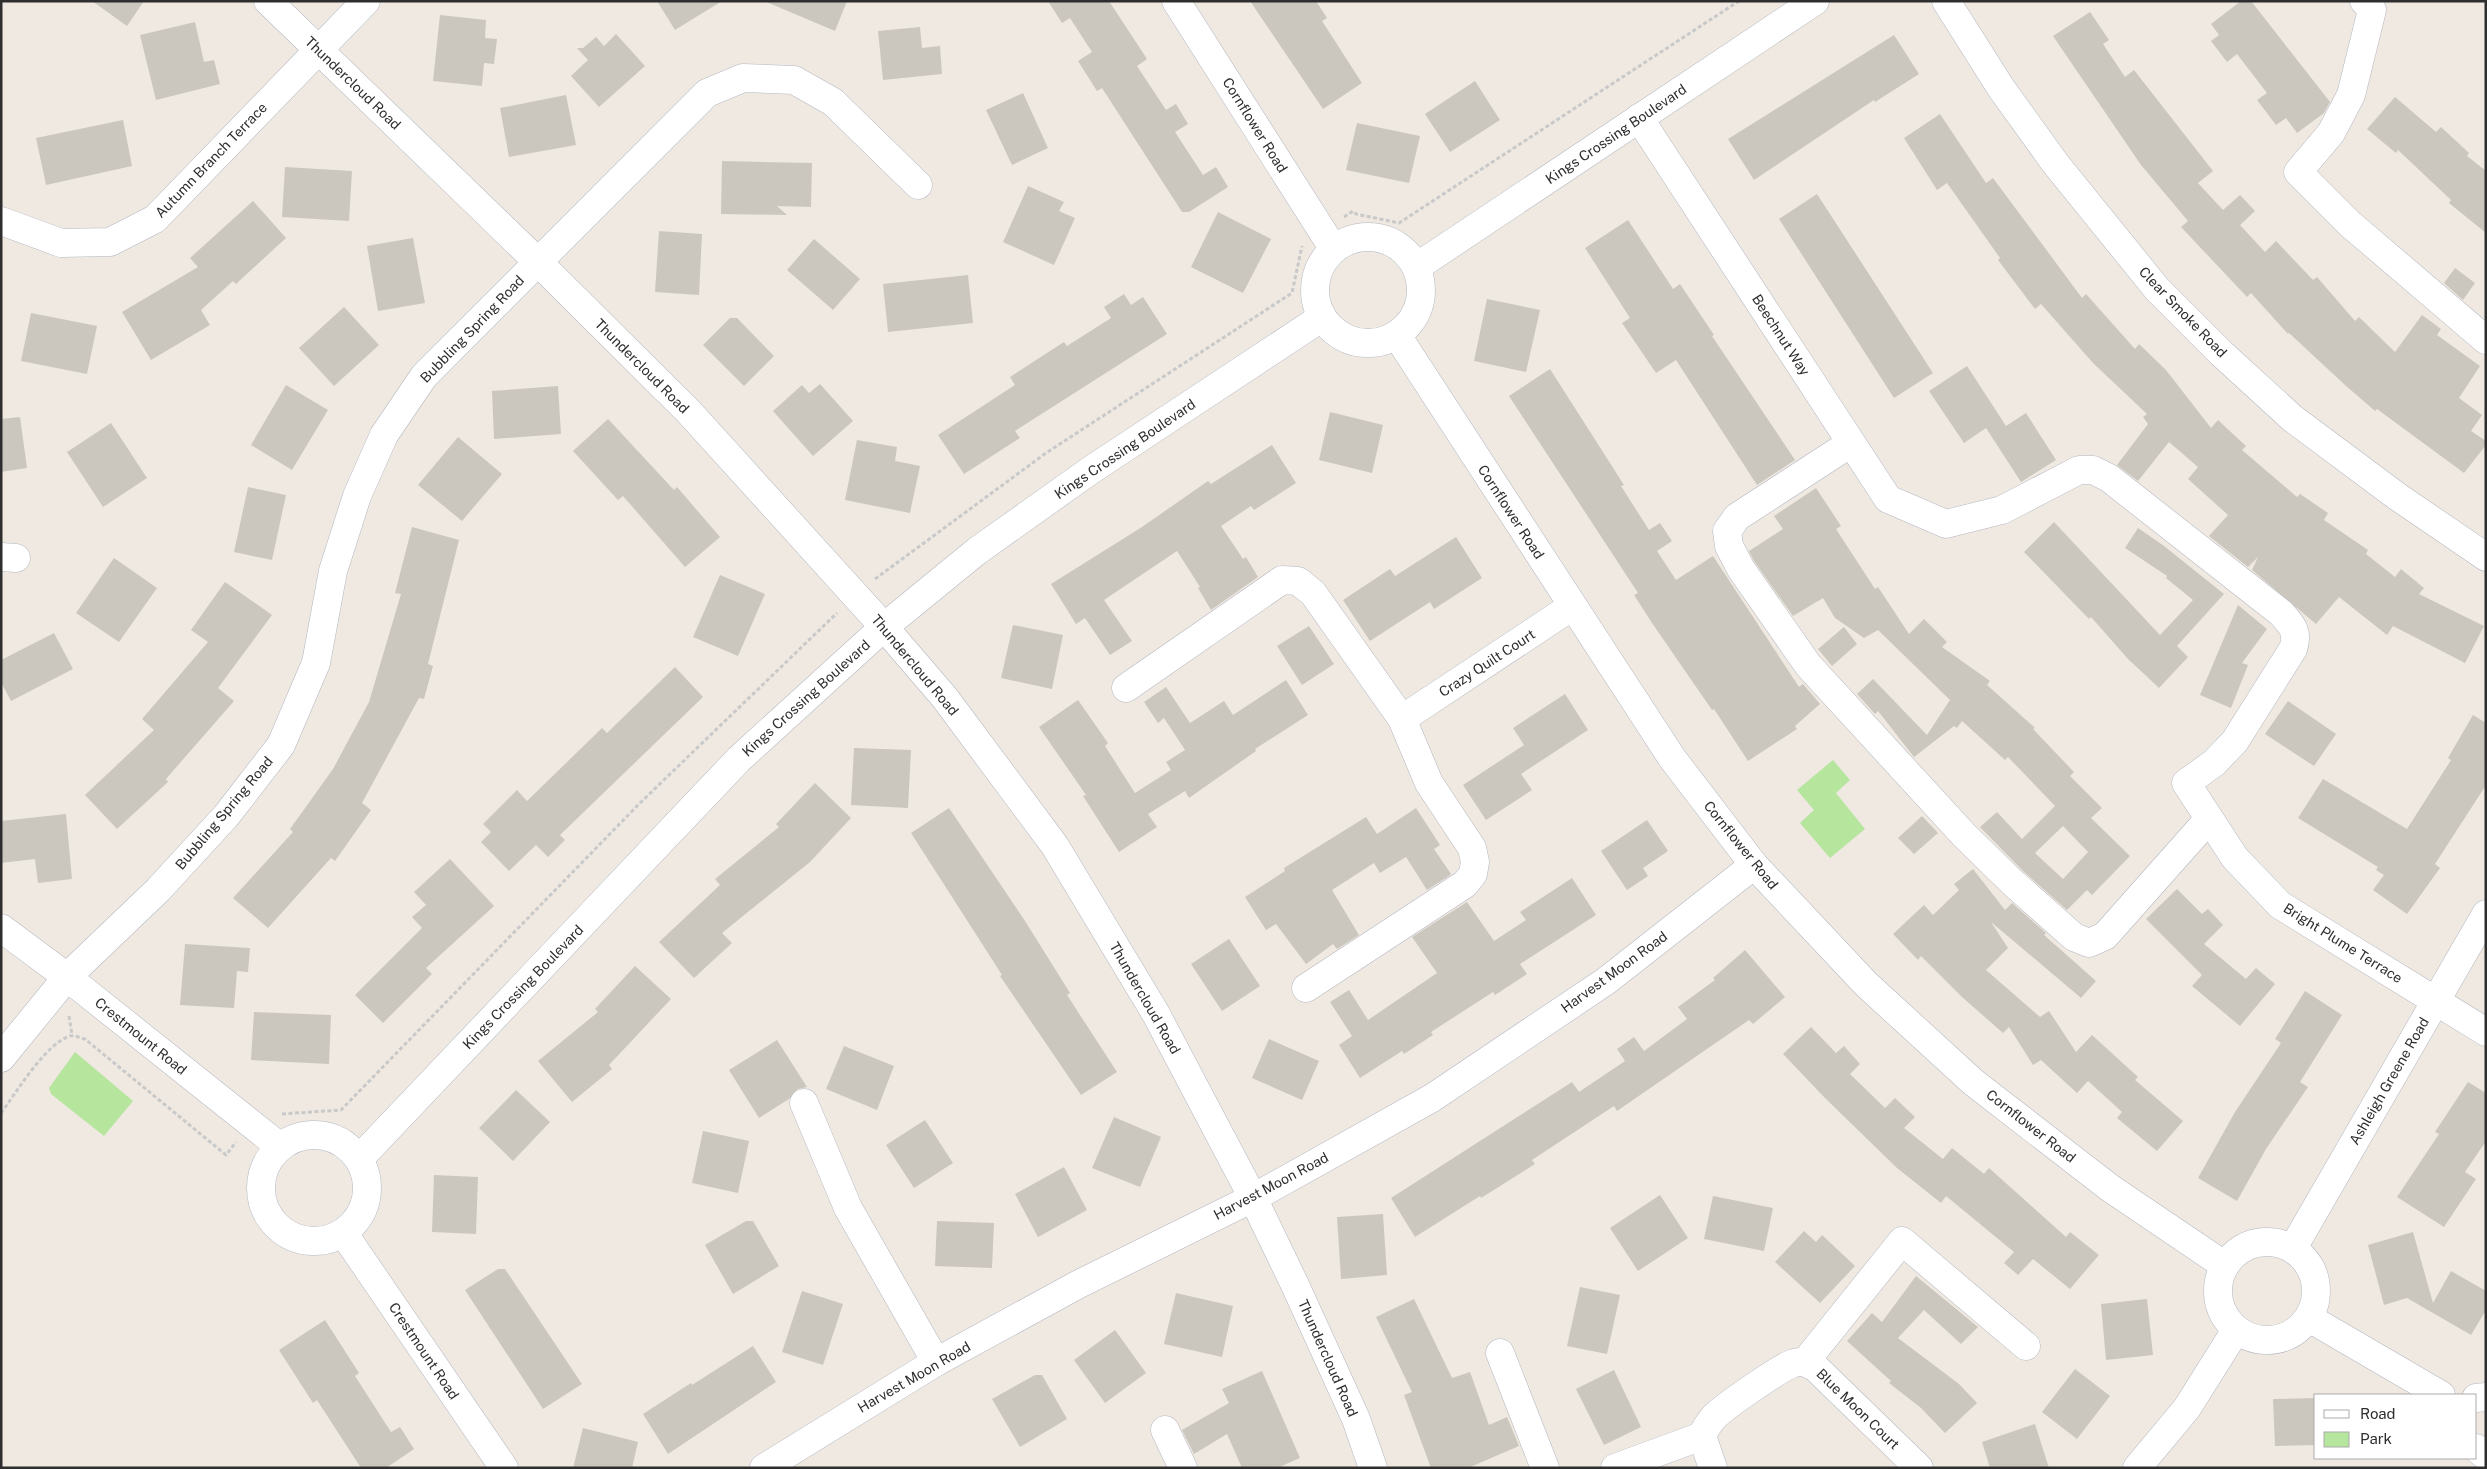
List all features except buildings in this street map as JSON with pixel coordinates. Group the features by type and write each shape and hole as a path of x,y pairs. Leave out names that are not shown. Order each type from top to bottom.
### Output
{"street":[{"name":"Thundercloud Road","path":"268,1 538,262 689,412 884,627 945,698 1055,846 1156,1014 1253,1198 1356,1419 1373,1468"},
{"name":"Autumn Branch Terrace","path":"1,221 61,243 110,242 155,219 366,1"},
{"name":"Cornflower Road","path":"1176,1 1333,248"},
{"name":"Kings Crossing Boulevard","path":"1418,266 1815,1"},
{"name":"Clear Smoke Road","path":"1946,1 2001,88 2050,155 2157,289 2221,353 2292,418 2398,497 2486,557"},
{"path":"2368,6 2351,95 2332,133 2298,172 2350,224 2486,340"},
{"name":"Bubbling Spring Road","path":"1,1058 67,977 158,890 226,816 281,745 316,662 333,571 357,496 384,435 424,376 708,93 744,78 794,80 833,102 918,185"},
{"name":"Beechnut Way","path":"1639,118 1888,499 1946,524 2002,510 2079,470 2093,470 2109,478 2281,614 2292,625 2296,639 2293,649 2235,742 2214,763 2186,783"},
{"path":"1380,236 1402,247 1418,266 1421,305 1398,337 1370,345 1361,343 1342,338 1321,318 1314,281 1333,248 1355,237 1380,236"},
{"name":"Kings Crossing Boulevard","path":"360,1158 739,759 884,627 976,551 1091,470 1321,318"},
{"name":"Cornflower Road","path":"1398,337 1672,758 1754,866 1866,984 1973,1082 2110,1188 2224,1265"},
{"path":"1851,443 1737,516 1726,531 1729,546 1775,620 1808,665 1964,835 2012,882 2074,937 2089,943 2105,936 2208,820"},
{"path":"1126,688 1282,580 1298,581 1313,593 1402,719 1429,783 1472,848 1475,862 1473,874 1465,884 1306,988"},
{"name":"Crazy Quilt Court","path":"1402,719 1572,607"},
{"name":"Bright Plume Terrace","path":"2186,783 2208,820 2236,858 2280,905 2486,1032"},
{"name":"Harvest Moon Road","path":"764,1468 936,1362 1079,1284 1253,1198 1432,1098 1606,981 1754,866"},
{"name":"Ashleigh Greene Road","path":"2293,1248 2486,914"},
{"name":"Crestmount Road","path":"1,928 67,977 280,1146"},
{"path":"804,1102 848,1208 936,1362"},
{"path":"307,1134 337,1138 360,1158 369,1185 363,1212 344,1234 313,1243 282,1232 262,1206 262,1173 280,1146 307,1134"},
{"name":"Crestmount Road","path":"344,1234 504,1468"},
{"path":"1805,1362 1902,1241 2026,1346"},
{"path":"2278,1242 2293,1248 2305,1258 2315,1280 2316,1303 2309,1318 2298,1330 2283,1338 2251,1338 2236,1330 2226,1320 2220,1307 2217,1293 2219,1278 2224,1265 2235,1253 2256,1243 2278,1242"},
{"path":"2309,1318 2439,1394"},
{"path":"2137,1468 2187,1408 2236,1330"},
{"path":"1500,1353 1545,1468"},
{"name":"Blue Moon Court","path":"1702,1436 1706,1427 1716,1416 1782,1368 1795,1363 1805,1362 1816,1368 1919,1468"},
{"path":"1165,1430 1183,1468"},
{"path":"1614,1468 1702,1436 1714,1468"}],"path":[{"path":"67,1008 72,1035"}],"green space":[{"path":"1833,760 1850,780 1836,793 1865,829 1830,858 1800,823 1814,810 1797,790"},
{"path":"75,1052 133,1101 104,1136 51,1094 49,1088"}]}
